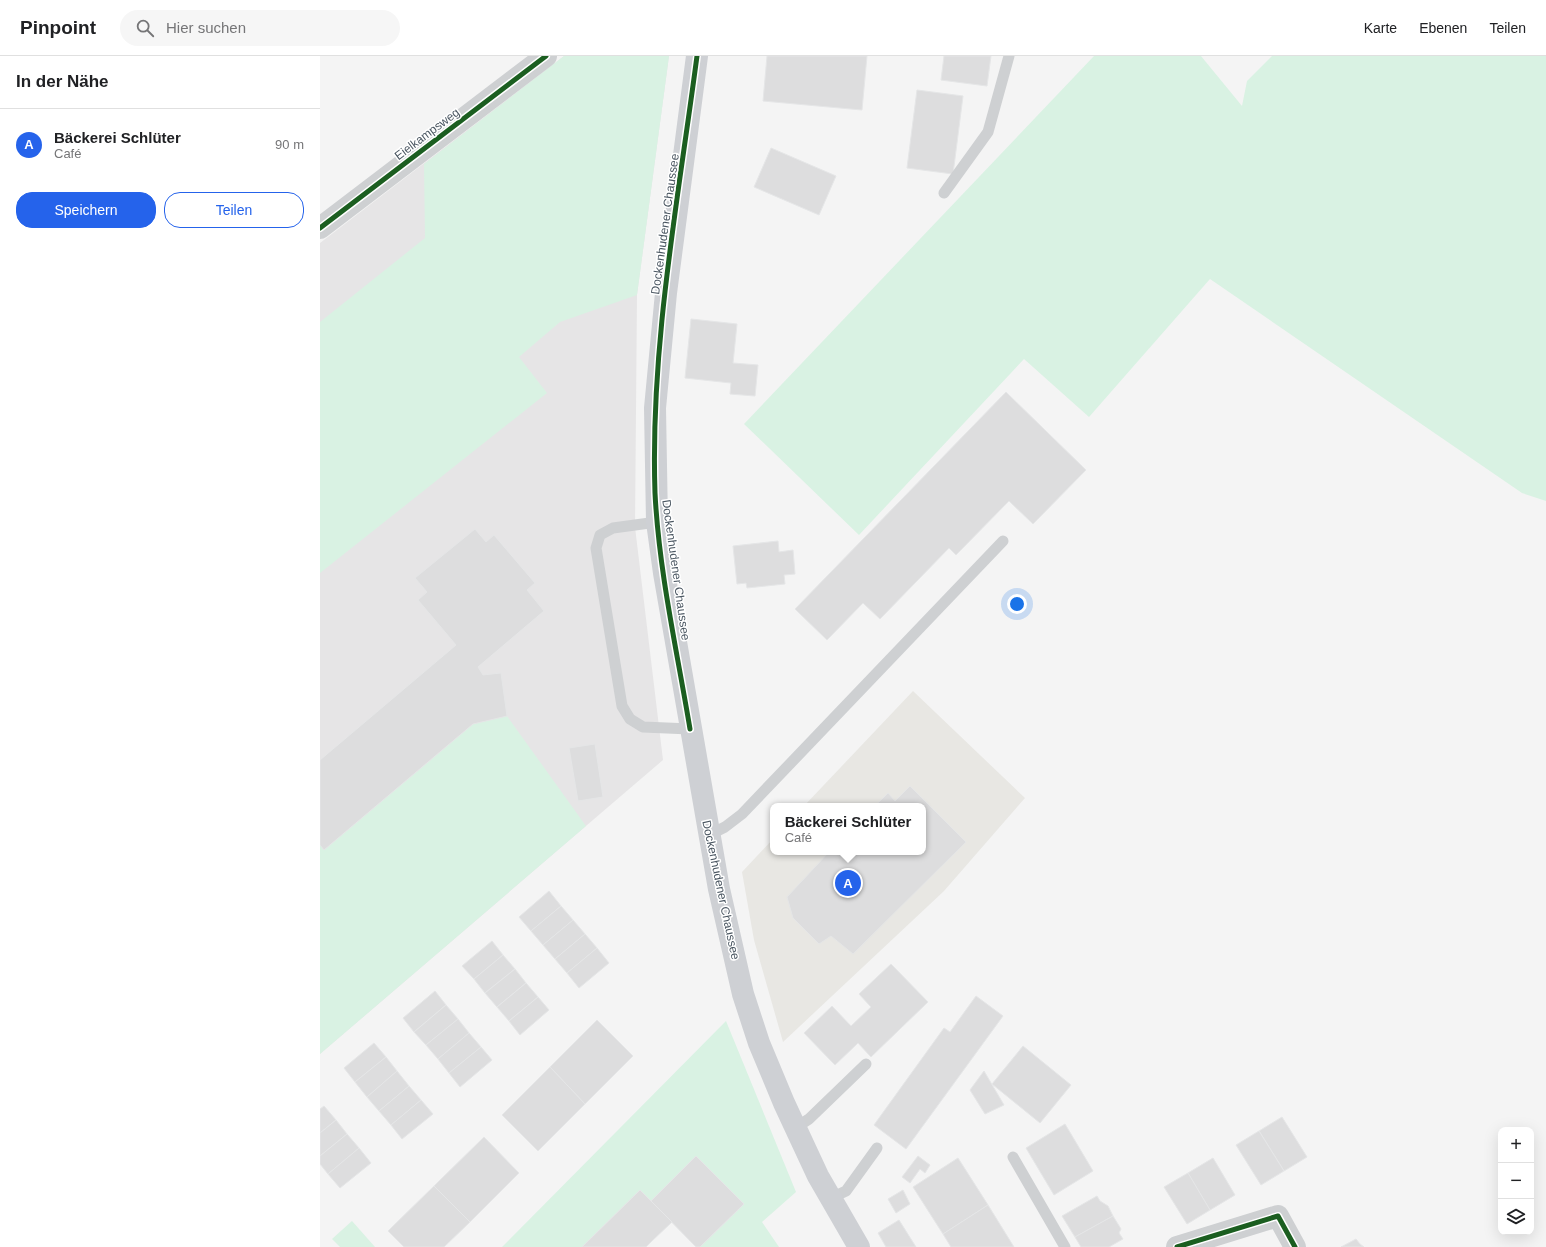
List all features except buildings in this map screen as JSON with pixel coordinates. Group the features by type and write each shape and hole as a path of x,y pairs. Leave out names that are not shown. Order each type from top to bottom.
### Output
{"main road":[{"name":"Dockenhudener Chaussee","path":"697,56 659,350 655,408 657,522 671,617 709,835 724,914 743,994 759,1043 795,1128 818,1176 859,1247"}],"street":[{"name":"Eielkampsweg","path":"320,228 546,56"},
{"path":"1177,1247 1278,1216 1295,1247"}],"lane":[{"path":"944,192 988,132 1009,56"},
{"path":"657,522 613,528 600,535 596,548 597,556 622,706 630,719 643,727 690,729"},
{"path":"709,835 725,827 742,814 1003,540"},
{"path":"795,1128 809,1119 866,1064"},
{"path":"830,1198 846,1191 877,1148"},
{"path":"1013,1157 1065,1247"}],"shaded area":[{"path":"564,56 669,56 637,295 635,527 663,760 320,1054 320,243"},
{"path":"913,691 1025,798 944,891 783,1042 754,940 742,872 770,842 770,855 926,855 926,803 807,803"}],"green space":[{"path":"564,56 669,56 637,295 560,322 519,357 547,393 320,573 320,322 425,238 424,164"},
{"path":"1094,56 1201,56 1242,106 1247,81 1272,56 1546,56 1546,501 1522,493 1210,279 1089,417 1024,359 859,535 744,424"},
{"path":"507,716 586,826 320,1054 320,845 325,849 473,724"},
{"path":"726,1021 796,1192 762,1222 779,1247 700,1247 744,1204 696,1156 651,1201 640,1190 582,1247 502,1247"},
{"path":"352,1221 375,1247 340,1247 332,1239"}],"cycle path":[{"path":"320,228 546,56"},
{"path":"690,729 660,552 655,493 655,438 661,329 667,274 697,56"},
{"path":"1177,1247 1278,1216 1295,1247"}],"place":[{"name":"Bäckerei Schlüter","path":"848,883"}]}
